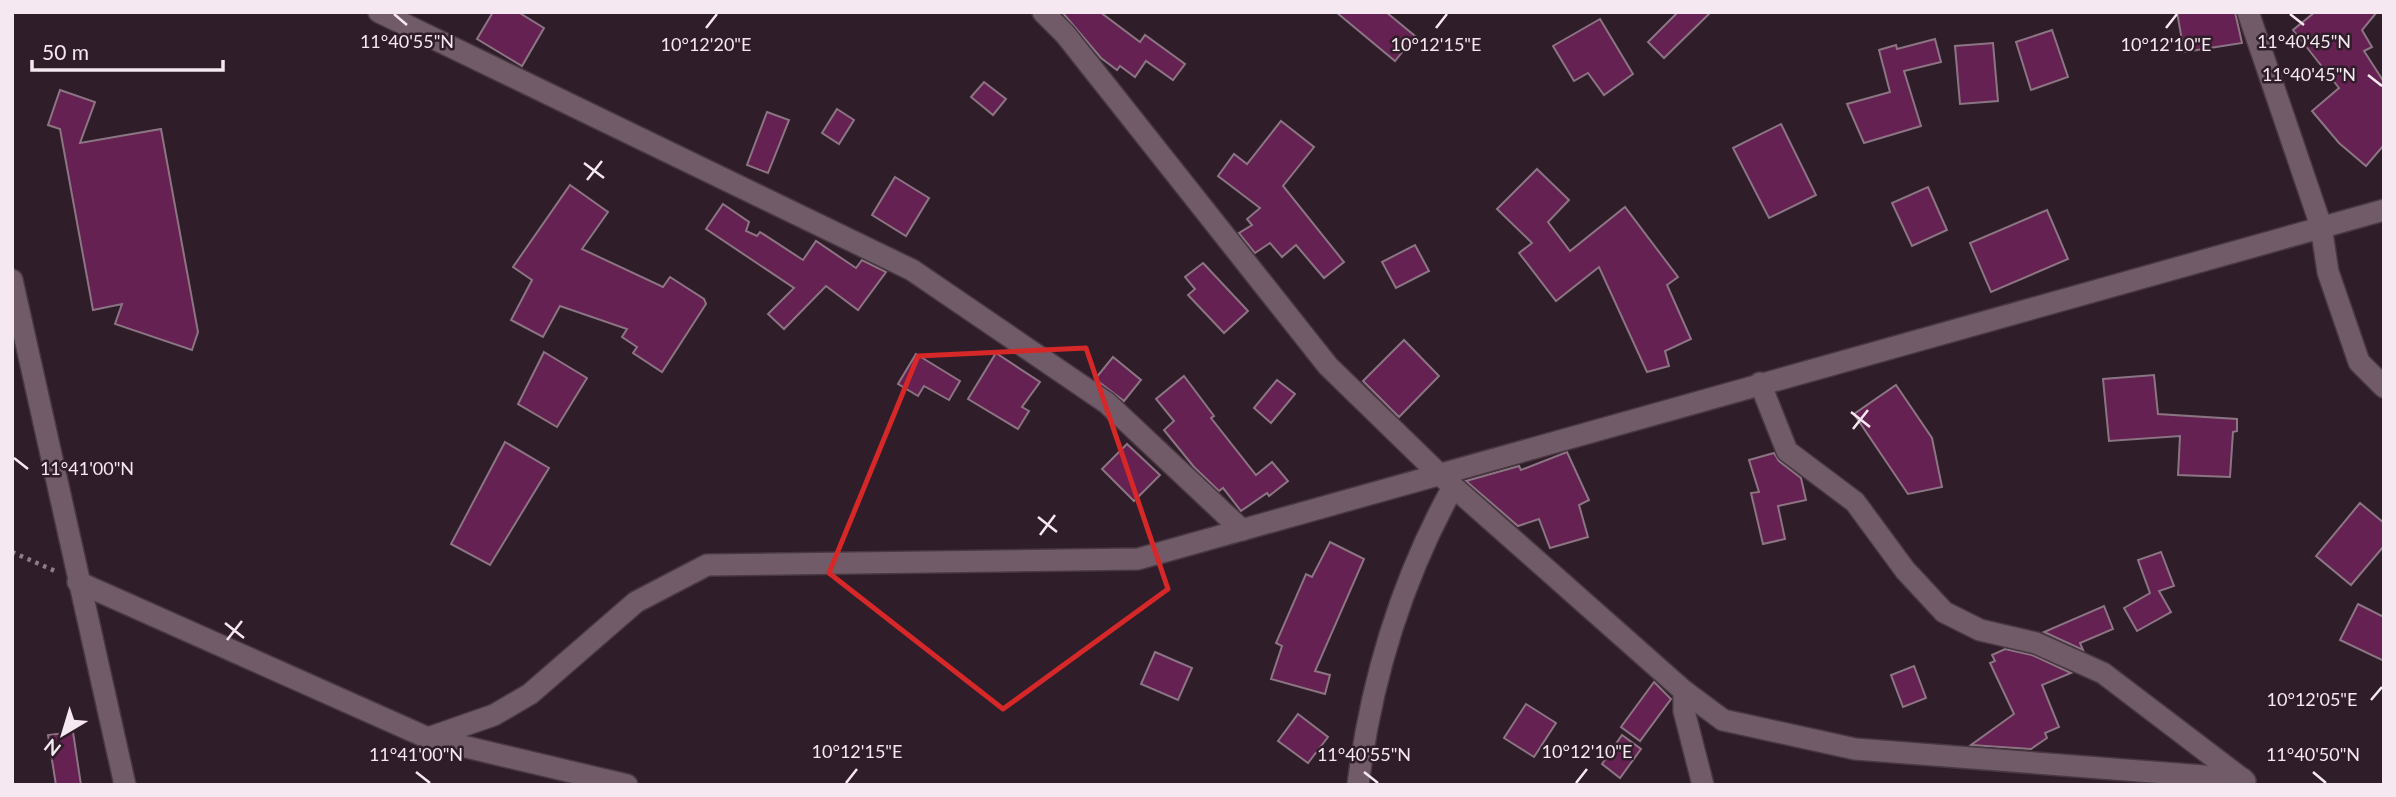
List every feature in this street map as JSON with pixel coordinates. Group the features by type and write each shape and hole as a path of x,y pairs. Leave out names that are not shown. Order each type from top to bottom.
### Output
{"street":[{"path":"379,12 912,270 1107,403 1242,530"},
{"path":"1043,12 1065,34 1328,366 1446,480 1684,691 1723,720 1855,749 2246,782"},
{"path":"2248,12 2321,226 2329,272 2358,362 2384,387"},
{"path":"428,738 494,715 530,694 636,602 707,565 1138,559 1242,530 1446,480 1760,383 2384,210"},
{"path":"12,280 125,785"},
{"path":"1760,383 1787,451 1855,502 1905,570 1944,612 1980,630 2036,643 2103,673 2246,782"},
{"path":"1357,785 1377,677 1409,576 1446,480"},
{"path":"78,582 428,738 627,785"},
{"path":"1684,691 1684,710 1703,785"}],"path":[{"path":"12,552 78,582"}],"highlighted area":[{"path":"1086,348 1168,589 1003,709 829,573 918,356"}],"building":[{"path":"493,12 518,12 544,28 522,66 477,39"},
{"path":"1062,12 1100,12 1140,42 1145,35 1185,64 1173,80 1146,61 1135,77 1120,66 1117,70 1101,58"},
{"path":"1336,12 1386,12 1415,36 1395,61"},
{"path":"1678,12 1711,12 1664,58 1648,42"},
{"path":"2177,12 2235,12 2242,43 2184,52"},
{"path":"2315,12 2377,12 2362,30 2372,47 2364,51 2384,82 2384,145 2366,166 2339,143 2312,111 2339,88 2293,30"},
{"path":"1600,19 1633,74 1604,95 1588,73 1574,81 1553,46"},
{"path":"2052,30 2068,77 2031,90 2016,42"},
{"path":"1935,39 1941,62 1904,71 1921,126 1864,143 1847,104 1890,92 1879,50 1896,45 1897,49"},
{"path":"1993,43 1998,101 1960,104 1955,46"},
{"path":"984,82 1006,99 993,115 971,97"},
{"path":"60,90 95,102 80,143 161,129 198,332 192,350 115,324 122,304 93,310 60,129 48,125"},
{"path":"837,109 854,120 839,144 822,133"},
{"path":"767,112 789,120 768,173 747,165"},
{"path":"1281,121 1314,147 1283,186 1344,262 1324,278 1296,245 1282,257 1270,243 1255,253 1239,233 1252,225 1247,219 1260,208 1218,176 1234,154 1247,164"},
{"path":"1781,124 1816,195 1769,218 1733,148"},
{"path":"1537,169 1569,200 1548,222 1570,251 1625,207 1678,277 1667,285 1691,339 1665,351 1669,366 1647,372 1599,267 1556,301 1519,253 1532,243 1497,209"},
{"path":"895,177 929,198 906,236 872,215"},
{"path":"570,185 608,212 582,249 663,287 670,277 704,299 706,304 662,372 633,353 637,347 622,337 627,329 560,306 543,337 511,320 532,280 513,267"},
{"path":"1928,187 1947,230 1912,246 1892,203"},
{"path":"723,204 749,222 746,231 757,236 760,232 803,260 816,241 856,268 862,260 886,272 858,310 826,286 784,329 768,314 794,288 706,229"},
{"path":"2047,210 2068,259 1991,292 1970,243"},
{"path":"1415,245 1429,271 1396,288 1382,262"},
{"path":"1203,263 1248,311 1224,333 1188,295 1195,289 1185,277"},
{"path":"1404,340 1439,376 1399,417 1363,381"},
{"path":"544,352 587,378 557,427 518,404"},
{"path":"996,353 1040,382 1022,407 1029,411 1018,429 968,399"},
{"path":"916,354 960,381 949,400 924,386 918,396 898,384"},
{"path":"1113,357 1141,380 1124,401 1095,379"},
{"path":"2154,375 2158,414 2237,419 2237,431 2233,432 2230,477 2178,475 2180,436 2109,441 2103,379"},
{"path":"1184,376 1214,416 1211,418 1256,475 1272,462 1288,481 1269,496 1267,493 1241,511 1223,488 1219,491 1194,467 1164,430 1174,421 1156,399"},
{"path":"1277,380 1295,394 1271,423 1254,408"},
{"path":"1896,385 1932,438 1942,487 1908,494 1854,414"},
{"path":"505,442 549,468 490,565 451,544"},
{"path":"1127,444 1160,475 1134,501 1102,469"},
{"path":"1567,452 1589,500 1579,505 1588,537 1550,548 1539,519 1518,526 1466,481 1519,466 1521,470"},
{"path":"1774,453 1779,461 1801,478 1806,500 1778,506 1785,539 1763,544 1751,493 1759,492 1749,460"},
{"path":"2360,503 2384,523 2384,546 2351,585 2316,556"},
{"path":"1330,542 1364,559 1315,671 1330,675 1325,694 1271,679 1282,646 1276,643 1306,574 1312,577"},
{"path":"2161,552 2174,586 2159,591 2171,612 2137,631 2124,608 2150,593 2138,560"},
{"path":"2358,604 2384,617 2384,661 2340,640"},
{"path":"2104,606 2113,629 2080,643 2083,650 2044,632"},
{"path":"2005,649 2032,655 2071,673 2042,685 2059,727 2045,733 2047,738 2031,749 1971,745 2014,714 1990,663 1995,661 1992,655"},
{"path":"1155,652 1192,668 1178,700 1141,684"},
{"path":"1914,666 1926,698 1903,707 1891,675"},
{"path":"1654,682 1671,699 1640,741 1621,727"},
{"path":"1526,704 1556,723 1534,757 1504,738"},
{"path":"1298,714 1328,737 1308,763 1278,741"},
{"path":"73,732 81,785 56,785 48,735"},
{"path":"1622,735 1641,749 1620,778 1602,764"}]}
